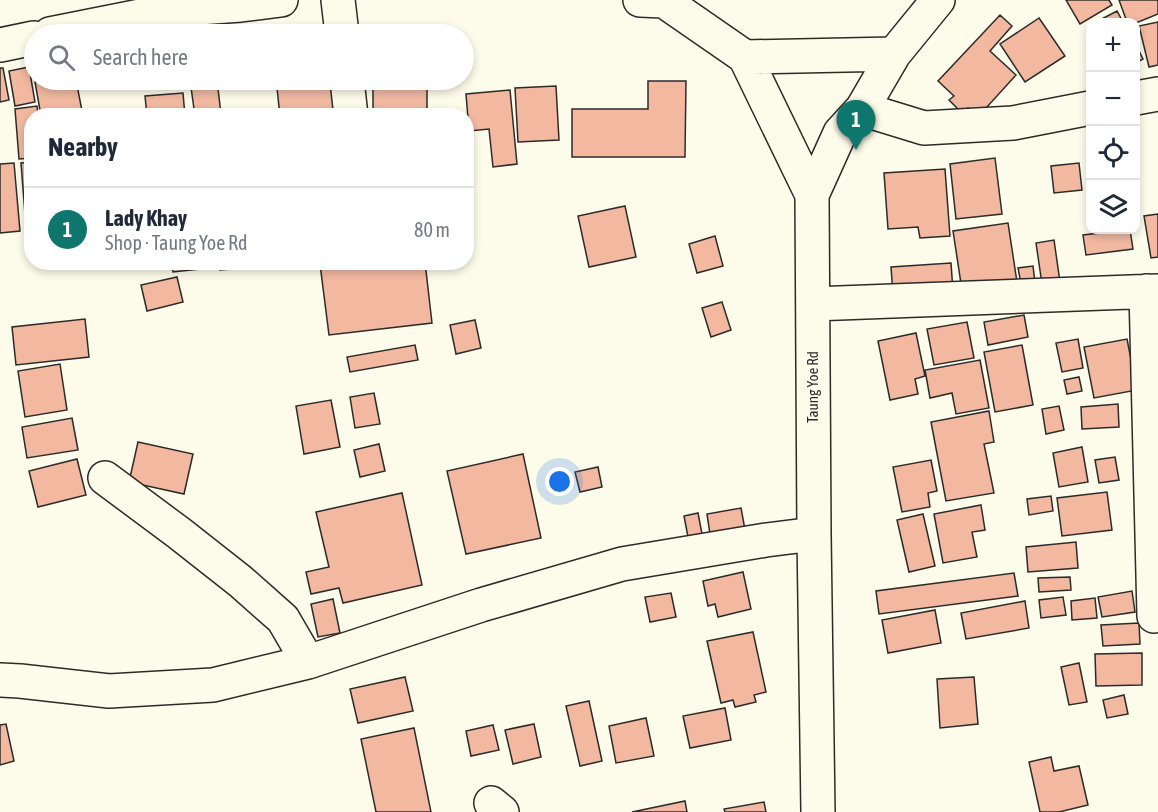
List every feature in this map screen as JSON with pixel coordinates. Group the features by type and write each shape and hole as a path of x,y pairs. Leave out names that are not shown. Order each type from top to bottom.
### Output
{"street":[{"path":"91,24 168,5 281,0"},
{"path":"338,0 341,24"},
{"path":"656,0 745,57 812,195"},
{"name":"Taung Yoe Rd","path":"818,812 812,195 840,133 862,109 894,54 938,0"},
{"path":"0,45 24,40"},
{"path":"745,57 894,54"},
{"path":"348,90 350,108"},
{"path":"1140,97 1158,94"},
{"path":"862,109 924,128 1013,123 1086,109"},
{"path":"813,304 1152,291 1154,616"},
{"path":"105,478 240,581 283,619 308,662"},
{"path":"0,680 109,691 213,685 308,662 481,605 622,564 814,534"}],"building":[{"path":"1066,0 1109,0 1112,5 1090,18 1086,18 1080,24"},
{"path":"1119,0 1158,0 1158,14 1140,21 1140,18 1126,18"},
{"path":"1117,11 1121,18 1104,18"},
{"path":"1000,15 1012,26 990,51 1016,75 977,118 968,108 963,114 949,100 954,96 938,81"},
{"path":"1039,18 1065,56 1025,82 1000,44"},
{"path":"1158,22 1158,65 1149,67 1140,26"},
{"path":"0,68 3,68 9,100 0,102"},
{"path":"24,68 24,90 33,90 35,102 15,106 9,71"},
{"path":"648,81 686,81 685,157 572,157 572,109 648,109"},
{"path":"556,86 559,140 518,142 515,88"},
{"path":"36,90 78,90 81,108 40,108"},
{"path":"191,90 218,90 220,108 194,108"},
{"path":"277,90 339,90 343,108 279,108"},
{"path":"373,90 427,90 427,108 373,108"},
{"path":"510,90 517,164 493,167 489,129 474,130 474,108 467,108 466,94"},
{"path":"183,93 184,108 146,108 145,96"},
{"path":"37,106 37,108 24,108 24,159 19,159 15,109"},
{"path":"995,158 1002,214 956,219 950,164"},
{"path":"14,163 20,231 0,233 0,164"},
{"path":"21,163 24,163 24,201"},
{"path":"1079,163 1082,190 1054,193 1051,166"},
{"path":"945,169 950,236 920,238 918,227 888,229 884,173"},
{"path":"625,206 636,257 589,267 578,216"},
{"path":"1158,214 1158,257 1151,258 1144,216"},
{"path":"1008,223 1017,282 962,290 953,231"},
{"path":"1131,234 1133,249 1086,255 1083,235"},
{"path":"715,236 723,266 697,273 689,244"},
{"path":"1054,240 1060,282 1042,284 1036,243"},
{"path":"951,263 953,291 893,294 891,267"},
{"path":"1033,266 1035,283 1021,284 1018,268"},
{"path":"321,270 426,270 432,323 329,335"},
{"path":"177,277 183,302 147,311 141,285"},
{"path":"722,302 731,330 711,337 702,308"},
{"path":"1024,315 1028,337 988,345 984,322"},
{"path":"85,319 89,357 16,365 12,327"},
{"path":"475,320 481,348 456,354 450,325"},
{"path":"967,322 974,358 934,365 927,329"},
{"path":"916,333 925,376 915,379 918,394 890,400 878,341"},
{"path":"1078,339 1083,368 1062,372 1056,343"},
{"path":"1127,339 1137,390 1094,398 1084,347"},
{"path":"415,345 418,360 350,372 347,357"},
{"path":"1022,345 1033,405 995,412 984,352"},
{"path":"980,360 989,408 956,414 952,393 930,398 925,370"},
{"path":"60,364 67,410 25,417 18,371"},
{"path":"1079,377 1082,391 1067,394 1064,380"},
{"path":"374,393 380,424 355,428 350,397"},
{"path":"331,400 340,447 304,454 296,406"},
{"path":"1118,404 1119,427 1082,429 1081,407"},
{"path":"1059,406 1064,430 1046,434 1042,409"},
{"path":"989,411 994,442 984,444 994,493 946,501 931,422"},
{"path":"72,418 78,450 27,458 22,427"},
{"path":"138,442 193,454 184,494 129,482"},
{"path":"379,444 385,471 360,477 354,450"},
{"path":"1082,447 1088,482 1059,487 1053,453"},
{"path":"523,454 541,538 466,554 447,471"},
{"path":"1115,457 1119,480 1099,483 1095,460"},
{"path":"77,459 86,495 38,507 29,471"},
{"path":"931,460 937,491 928,493 930,507 902,512 893,467"},
{"path":"598,467 602,487 580,492 575,472"},
{"path":"1107,492 1112,530 1062,536 1057,498"},
{"path":"402,493 422,585 343,603 339,588 311,594 306,572 329,567 316,512"},
{"path":"1051,496 1053,511 1029,515 1027,499"},
{"path":"981,505 985,530 972,532 977,557 943,563 934,514"},
{"path":"741,508 746,535 711,541 707,514"},
{"path":"698,513 702,534 688,537 684,516"},
{"path":"923,514 935,566 909,572 897,520"},
{"path":"1076,542 1078,568 1028,572 1026,547"},
{"path":"743,572 751,609 718,617 715,604 708,606 703,581"},
{"path":"1014,573 1018,596 879,614 876,591"},
{"path":"1070,577 1071,590 1039,592 1038,578"},
{"path":"1132,591 1135,612 1102,617 1098,597"},
{"path":"671,593 676,617 650,622 645,597"},
{"path":"1063,597 1066,615 1041,618 1039,600"},
{"path":"1095,598 1097,618 1072,620 1071,601"},
{"path":"333,599 340,633 318,637 311,604"},
{"path":"1025,601 1029,628 966,639 961,613"},
{"path":"935,610 941,643 888,653 882,620"},
{"path":"1139,623 1140,644 1103,646 1101,625"},
{"path":"753,632 766,692 754,695 756,702 735,707 733,700 721,703 707,641"},
{"path":"1142,653 1142,685 1096,686 1095,654"},
{"path":"1079,663 1087,702 1069,705 1061,667"},
{"path":"405,677 413,711 358,723 350,689"},
{"path":"974,677 978,724 940,728 937,679"},
{"path":"1124,695 1128,714 1107,718 1103,700"},
{"path":"589,701 602,761 580,766 566,706"},
{"path":"725,708 731,740 690,748 683,716"},
{"path":"646,718 654,756 616,763 609,726"},
{"path":"6,724 14,761 0,765 0,725"},
{"path":"534,724 541,757 513,764 505,730"},
{"path":"493,725 499,750 471,756 466,731"},
{"path":"414,728 431,812 376,812 361,739"},
{"path":"1051,757 1054,771 1079,766 1088,805 1059,812 1040,812 1029,762"},
{"path":"685,801 687,812 632,812"},
{"path":"764,802 766,812 725,812 724,809"}],"place":[{"name":"Lady Khay","path":"856,150"}]}
